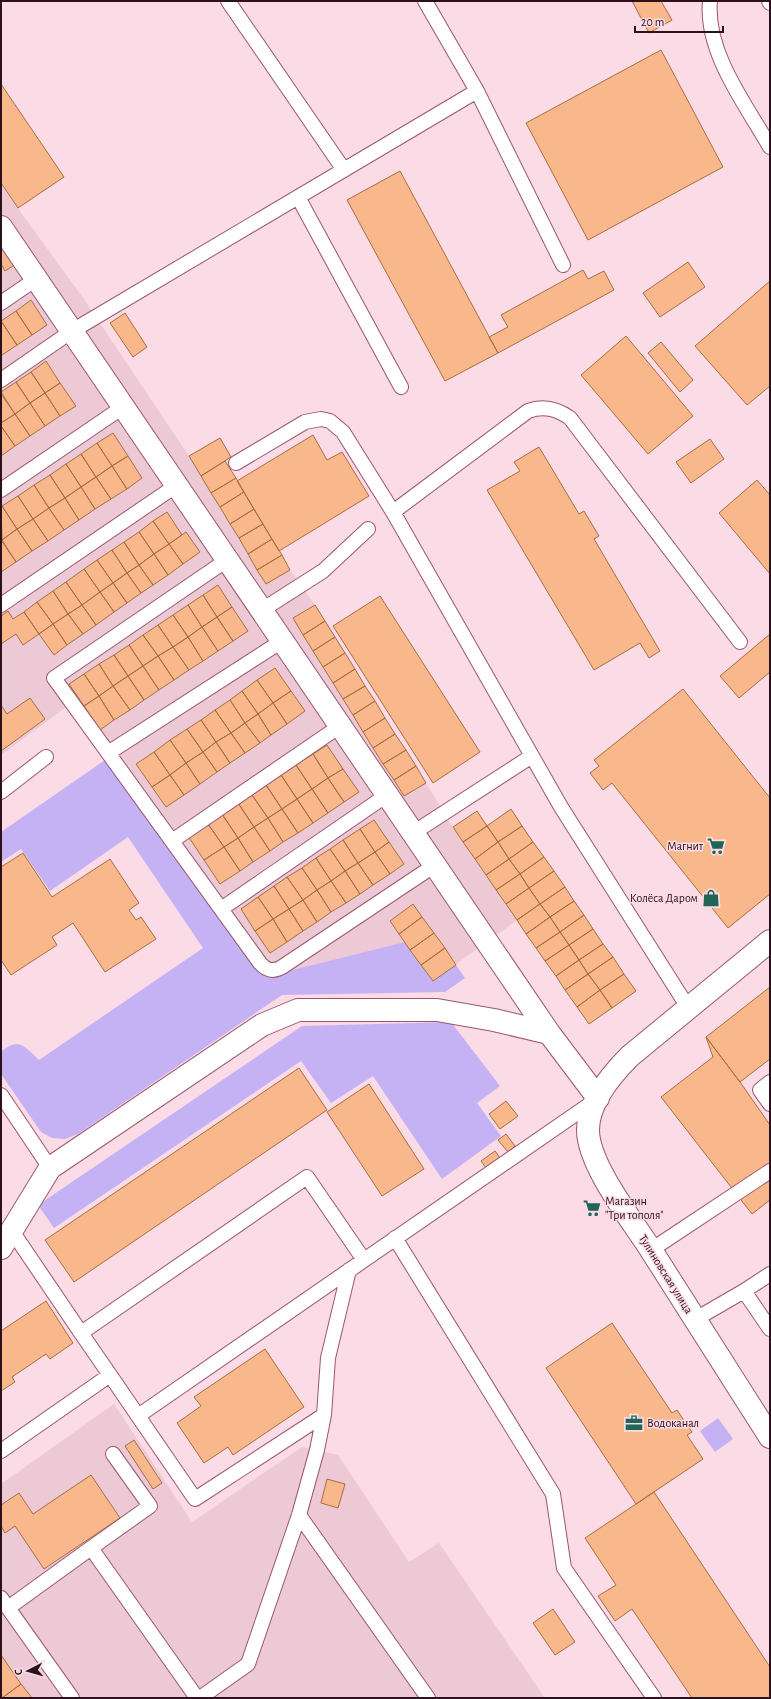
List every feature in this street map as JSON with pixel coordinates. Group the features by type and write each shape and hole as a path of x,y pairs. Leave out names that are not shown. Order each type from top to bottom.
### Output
{"street":[{"path":"1,227 549,1033 598,1098"},
{"name":"Тулиновская улица","path":"770,942 626,1060 613,1074 589,1116 589,1140 594,1157 619,1201 770,1437"},
{"path":"6,1239 50,1168 262,1024 298,1010 437,1010 494,1020 549,1033"}],"lane":[{"path":"228,1 344,170"},
{"path":"425,1 476,91 563,265"},
{"path":"710,1 711,24 715,44 730,79 770,147"},
{"path":"1,380 72,331 476,91"},
{"path":"298,198 401,387"},
{"path":"1,303 36,279"},
{"path":"1,490 123,407"},
{"path":"393,512 528,412 535,409 545,408 559,410 570,418 740,642"},
{"path":"236,463 305,422 321,419 330,421 343,432 393,512 561,807 689,1008"},
{"path":"1,605 177,485"},
{"path":"262,610 323,571 368,529"},
{"path":"227,560 54,678 221,909 264,967 270,970 277,970 435,865"},
{"path":"108,753 282,641"},
{"path":"172,841 340,726"},
{"path":"413,833 532,756"},
{"path":"1,792 46,757"},
{"path":"221,909 387,795"},
{"path":"770,1082 760,1090 770,1104"},
{"path":"1,1095 50,1168"},
{"path":"138,1416 598,1098"},
{"path":"651,1250 770,1171"},
{"path":"81,1333 307,1177 364,1260"},
{"path":"396,1238 553,1494 564,1568 654,1698"},
{"path":"6,1239 81,1333 195,1499 324,1414"},
{"path":"200,1698 248,1664 298,1515 317,1450 324,1414 328,1358 349,1270"},
{"path":"694,1320 770,1274"},
{"path":"744,1291 770,1329"},
{"path":"1,1451 110,1375"},
{"path":"72,1698 4,1603 91,1548 150,1506 113,1454"},
{"path":"298,1515 428,1698"},
{"path":"91,1548 197,1698"}],"shaded area":[{"path":"1,185 83,298 189,456 220,438 231,457 225,461 290,570 315,605 453,827 477,811 487,825 511,809 636,991 589,1024 517,920 433,981 269,976 69,705 1,755"},
{"path":"108,758 269,976 405,942 433,981 456,965 465,978 445,992 282,995 78,1134 65,1139 52,1138 41,1132 1,1074 1,1052 7,1047 18,1044 26,1048 39,1060 203,948 128,837 50,891 21,849 1,862 1,832"},
{"path":"451,1022 500,1086 477,1103 501,1136 442,1179 373,1076 331,1103 301,1061 54,1228 38,1205 302,1026"},
{"path":"114,1404 192,1522 302,1447 338,1455 409,1562 439,1543 545,1698 1,1698 1,1484"},
{"path":"718,1418 733,1439 715,1452 700,1431"}],"building":[{"path":"632,1 661,1 672,20 649,33"},
{"path":"661,50 723,167 588,240 526,123"},
{"path":"1,84 64,177 18,208 1,183"},
{"path":"400,171 498,353 445,381 347,200"},
{"path":"1,243 21,261 5,271 1,264"},
{"path":"688,262 705,287 660,317 643,293"},
{"path":"583,270 588,279 604,271 614,290 498,353 489,337 508,327 501,315"},
{"path":"770,281 770,386 747,405 695,346"},
{"path":"31,300 47,325 32,335 16,311"},
{"path":"16,311 32,335 17,345 1,321"},
{"path":"125,313 147,347 133,357 110,323"},
{"path":"1,321 17,345 2,355 1,354"},
{"path":"626,336 693,416 648,454 581,375"},
{"path":"661,342 693,380 680,392 648,353"},
{"path":"46,361 60,383 45,393 31,372"},
{"path":"31,372 45,393 30,403 16,382"},
{"path":"16,382 30,403 15,414 1,392"},
{"path":"60,383 76,406 60,416 45,393"},
{"path":"45,393 60,416 45,426 30,403"},
{"path":"1,394 15,414 1,423"},
{"path":"30,403 45,426 30,436 15,414"},
{"path":"15,414 30,436 15,446 1,426 1,423"},
{"path":"1,426 15,446 1,456"},
{"path":"113,433 128,456 112,466 97,443"},
{"path":"313,435 327,460 342,452 369,496 279,551 237,481"},
{"path":"220,438 231,457 201,476 189,456"},
{"path":"710,439 724,459 691,483 676,462"},
{"path":"97,443 112,466 96,477 81,454"},
{"path":"539,447 579,514 584,511 599,536 594,539 660,651 649,658 640,643 594,670 487,490 520,471 514,462"},
{"path":"81,454 96,477 81,487 66,464"},
{"path":"128,456 142,478 127,489 112,466"},
{"path":"225,461 236,478 211,493 201,476"},
{"path":"66,464 81,487 65,498 50,475"},
{"path":"112,466 127,489 111,499 96,477"},
{"path":"50,475 65,498 49,508 34,485"},
{"path":"96,477 111,499 95,509 81,487"},
{"path":"236,478 244,492 220,507 211,493"},
{"path":"757,480 770,495 770,574 719,513"},
{"path":"34,485 49,508 33,519 18,496"},
{"path":"81,487 95,509 79,520 65,498"},
{"path":"244,492 254,509 230,524 220,507"},
{"path":"18,496 33,519 17,529 2,506"},
{"path":"65,498 79,520 64,530 49,508"},
{"path":"2,506 17,529 2,540 1,507"},
{"path":"49,508 64,530 48,541 33,519"},
{"path":"254,509 263,524 239,538 230,524"},
{"path":"167,512 182,535 169,544 153,521"},
{"path":"33,519 48,541 32,551 17,529"},
{"path":"153,521 169,544 154,554 139,532"},
{"path":"263,524 272,539 248,554 239,538"},
{"path":"17,529 32,551 16,562 2,540"},
{"path":"139,532 154,554 139,565 124,542"},
{"path":"186,532 200,552 183,564 169,544"},
{"path":"272,539 282,555 257,570 248,554"},
{"path":"1,540 16,562 1,572"},
{"path":"124,542 139,565 127,573 112,550"},
{"path":"169,544 183,564 168,575 154,554"},
{"path":"112,550 127,573 113,583 97,560"},
{"path":"154,554 168,575 153,585 139,565"},
{"path":"282,555 290,570 266,584 257,570"},
{"path":"97,560 113,583 100,592 84,569"},
{"path":"139,565 153,585 141,593 127,573"},
{"path":"84,569 100,592 82,605 66,582"},
{"path":"127,573 141,593 127,603 113,583"},
{"path":"66,582 82,605 68,614 53,591"},
{"path":"113,583 127,603 114,612 100,592"},
{"path":"218,585 232,607 217,617 203,595"},
{"path":"53,591 68,614 53,624 37,602"},
{"path":"100,592 114,612 96,625 82,605"},
{"path":"203,595 217,617 202,627 188,605"},
{"path":"380,596 480,752 433,783 333,626"},
{"path":"37,602 53,624 39,634 24,612"},
{"path":"82,605 96,625 83,634 68,614"},
{"path":"188,605 202,627 188,637 173,615"},
{"path":"315,605 325,621 303,635 293,618"},
{"path":"232,607 248,631 233,641 217,617"},
{"path":"8,611 13,619 24,612 39,634 23,645 16,634 1,644 1,616"},
{"path":"68,614 83,634 67,645 53,624"},
{"path":"173,615 188,637 173,647 158,625"},
{"path":"217,617 233,641 218,651 202,627"},
{"path":"325,621 335,637 313,651 303,635"},
{"path":"53,624 67,645 54,655 39,634"},
{"path":"158,625 173,647 158,656 143,635"},
{"path":"202,627 218,651 203,661 188,637"},
{"path":"770,634 770,672 739,698 720,676"},
{"path":"143,635 158,656 143,666 129,645"},
{"path":"188,637 203,661 189,670 173,647"},
{"path":"335,637 345,653 323,667 313,651"},
{"path":"129,645 143,666 128,676 114,655"},
{"path":"173,647 189,670 174,680 158,656"},
{"path":"345,653 355,669 333,683 323,667"},
{"path":"114,655 128,676 113,686 99,664"},
{"path":"158,656 174,680 159,690 143,666"},
{"path":"99,664 113,686 99,696 84,674"},
{"path":"143,666 159,690 144,700 128,676"},
{"path":"275,668 291,691 273,703 257,680"},
{"path":"355,669 365,686 343,699 333,683"},
{"path":"84,674 99,696 84,706 69,684"},
{"path":"128,676 144,700 130,710 113,686"},
{"path":"257,680 273,703 258,714 242,691"},
{"path":"113,686 130,710 114,720 99,696"},
{"path":"365,686 375,701 353,715 343,699"},
{"name":"Магнит","path":"683,689 770,798 770,894 728,928 612,783 603,790 590,773 599,766 594,760"},
{"path":"242,691 258,714 245,723 230,700"},
{"path":"291,691 305,711 287,724 273,703"},
{"path":"99,696 114,720 100,730 84,706"},
{"path":"30,698 45,719 1,751 1,705 7,714"},
{"path":"230,700 245,723 231,733 215,710"},
{"path":"375,701 385,718 363,732 353,715"},
{"path":"273,703 287,724 271,735 258,714"},
{"path":"215,710 231,733 216,742 201,720"},
{"path":"258,714 271,735 260,743 245,723"},
{"path":"385,718 395,734 373,748 363,732"},
{"path":"201,720 216,742 203,752 187,729"},
{"path":"245,723 260,743 245,753 231,733"},
{"path":"187,729 203,752 186,763 170,740"},
{"path":"231,733 245,753 230,763 216,742"},
{"path":"395,734 406,750 383,764 373,748"},
{"path":"170,740 186,763 170,775 154,752"},
{"path":"216,742 230,763 217,772 203,752"},
{"path":"327,745 343,769 328,778 313,754"},
{"path":"406,750 416,766 394,780 383,764"},
{"path":"154,752 170,775 152,787 136,764"},
{"path":"203,752 217,772 200,784 186,763"},
{"path":"313,754 328,778 312,789 296,765"},
{"path":"186,763 200,784 184,795 170,775"},
{"path":"296,765 312,789 297,799 281,775"},
{"path":"416,766 426,783 404,796 394,780"},
{"path":"343,769 359,792 344,802 328,778"},
{"path":"170,775 184,795 166,807 152,787"},
{"path":"281,775 297,799 282,809 266,785"},
{"path":"328,778 344,802 328,813 312,789"},
{"path":"266,785 282,809 268,818 252,795"},
{"path":"312,789 328,813 313,823 297,799"},
{"path":"252,795 268,818 254,827 238,803"},
{"path":"297,799 313,823 298,833 282,809"},
{"path":"238,803 254,827 238,838 222,814"},
{"path":"282,809 298,833 283,842 268,818"},
{"path":"511,809 522,826 498,842 487,826"},
{"path":"477,811 487,826 463,842 453,827"},
{"path":"222,814 238,838 224,847 208,824"},
{"path":"268,818 283,842 270,851 254,827"},
{"path":"374,820 389,842 375,852 360,829"},
{"path":"208,824 224,847 204,860 188,836"},
{"path":"487,826 498,842 475,859 463,842"},
{"path":"522,826 533,842 509,859 498,842"},
{"path":"254,827 270,851 253,862 238,838"},
{"path":"360,829 375,852 358,863 343,840"},
{"path":"238,838 253,862 240,871 224,847"},
{"path":"343,840 358,863 345,871 330,849"},
{"path":"389,842 404,864 390,874 375,852"},
{"path":"498,842 509,859 486,875 475,859"},
{"path":"533,842 544,857 520,874 509,859"},
{"path":"224,847 240,871 220,884 204,860"},
{"path":"330,849 345,871 331,881 316,858"},
{"path":"375,852 390,874 373,885 358,863"},
{"path":"23,853 52,897 110,859 139,903 129,910 136,920 141,917 156,939 105,972 73,923 52,937 57,945 11,975 1,960 1,867"},
{"path":"544,857 554,871 529,888 520,874"},
{"path":"316,858 331,881 317,890 302,868"},
{"path":"509,859 520,874 496,890 486,875"},
{"path":"358,863 373,885 360,894 345,871"},
{"path":"302,868 317,890 303,900 287,877"},
{"path":"345,871 360,894 346,903 331,881"},
{"path":"554,871 565,887 540,904 529,888"},
{"path":"520,874 529,888 506,904 496,890"},
{"path":"287,877 303,900 289,909 274,886"},
{"path":"331,881 346,903 331,912 317,890"},
{"path":"274,886 289,909 273,919 258,897"},
{"path":"565,887 574,901 550,917 540,904"},
{"path":"529,888 540,904 517,920 506,904"},
{"path":"317,890 331,912 317,922 303,900"},
{"path":"258,897 273,919 255,931 241,909"},
{"path":"303,900 317,922 303,931 289,909"},
{"path":"574,901 584,915 560,932 550,917"},
{"path":"413,904 422,917 399,934 390,921"},
{"path":"540,904 550,917 526,934 517,920"},
{"path":"289,909 303,931 287,942 273,919"},
{"path":"584,915 593,929 569,945 560,932"},
{"path":"422,917 434,933 410,950 399,934"},
{"path":"550,917 560,932 536,948 526,934"},
{"path":"273,919 287,942 270,953 255,931"},
{"path":"593,929 603,944 579,960 569,945"},
{"path":"560,932 569,945 545,961 536,948"},
{"path":"434,933 445,948 421,965 410,950"},
{"path":"603,944 613,957 588,974 579,960"},
{"path":"569,945 579,960 556,976 545,961"},
{"path":"445,948 456,965 433,981 421,965"},
{"path":"613,957 624,974 600,990 588,974"},
{"path":"579,960 588,974 565,990 556,976"},
{"path":"588,974 600,990 577,1007 565,990"},
{"path":"624,974 636,991 612,1008 600,990"},
{"path":"770,987 770,1059 740,1082 706,1037"},
{"path":"600,990 612,1008 589,1024 577,1007"},
{"path":"706,1037 770,1125 770,1200 752,1214 661,1097 713,1057"},
{"path":"299,1068 327,1110 74,1282 45,1240"},
{"path":"369,1084 424,1169 382,1196 327,1112"},
{"path":"506,1101 518,1116 500,1129 489,1114"},
{"path":"506,1134 515,1146 508,1152 498,1140"},
{"path":"495,1151 500,1158 486,1168 481,1161"},
{"path":"46,1301 73,1343 50,1359 46,1354 12,1377 15,1382 1,1391 1,1331"},
{"name":"Водоканал","path":"612,1323 672,1413 677,1410 692,1432 687,1435 703,1459 636,1504 546,1368"},
{"path":"265,1349 304,1407 233,1455 228,1447 204,1463 177,1423 201,1406 194,1397"},
{"path":"134,1440 162,1483 153,1489 125,1446"},
{"path":"91,1475 120,1518 44,1569 15,1526 5,1533 1,1526 1,1505 19,1493 33,1514"},
{"path":"327,1479 345,1484 338,1508 321,1503"},
{"path":"654,1492 770,1667 770,1698 692,1698 632,1609 615,1621 598,1596 616,1585 585,1538"},
{"path":"553,1609 575,1642 555,1655 533,1623"},
{"path":"1,1655 21,1684 2,1698 1,1698"},
{"path":"21,1684 32,1698 2,1698"}],"place":[{"name":"Магнит","path":"716,846"},
{"name":"Колёса Даром","path":"711,898"},
{"name":"Магазин \"Три тополя\"","path":"592,1208"},
{"name":"Водоканал","path":"634,1423"}]}
